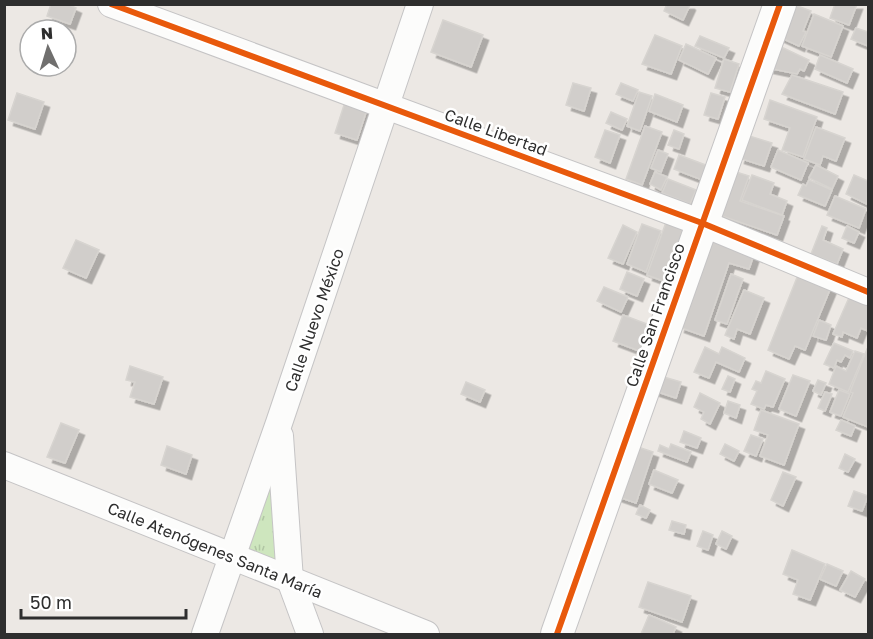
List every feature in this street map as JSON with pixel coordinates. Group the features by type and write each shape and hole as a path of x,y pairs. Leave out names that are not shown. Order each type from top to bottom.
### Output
{"street":[{"name":"Calle Libertad","path":"111,4 702,223 868,292"},
{"name":"Calle Nuevo México","path":"205,634 279,423 420,4"},
{"name":"Calle San Francisco","path":"557,634 780,4"},
{"path":"279,423 290,580 310,634"},
{"name":"Calle Atenógenes Santa María","path":"4,465 426,634"}],"green space":[{"path":"276,438 284,567 241,546"}],"building":[{"path":"51,4 67,4 76,8 72,18 47,16"},
{"path":"667,4 690,5 683,20 664,11"},
{"path":"792,4 811,11 803,31 806,32 799,46 777,36"},
{"path":"835,4 857,4 849,25 830,18"},
{"path":"814,14 843,26 831,57 802,46"},
{"path":"443,20 483,35 471,67 431,52"},
{"path":"856,28 868,32 868,46 851,39"},
{"path":"655,35 682,46 671,74 642,64"},
{"path":"700,36 729,48 724,58 695,46"},
{"path":"686,44 716,58 708,74 679,60"},
{"path":"777,45 809,60 804,71 800,69 797,74 768,68"},
{"path":"820,55 853,69 847,83 815,69"},
{"path":"724,59 739,64 730,92 715,88"},
{"path":"792,75 843,92 835,114 782,94"},
{"path":"573,83 591,88 584,111 566,105"},
{"path":"621,83 638,90 633,101 616,94"},
{"path":"639,92 652,96 640,131 627,126"},
{"path":"17,93 44,102 35,129 8,120"},
{"path":"711,93 725,97 718,119 704,115"},
{"path":"655,94 683,105 677,122 649,111"},
{"path":"346,99 368,106 357,140 335,133"},
{"path":"770,100 817,117 803,157 782,150 790,128 764,119"},
{"path":"611,112 627,119 622,130 606,123"},
{"path":"645,126 662,132 642,185 626,179"},
{"path":"816,127 845,138 836,161 823,156 820,165 804,159"},
{"path":"605,130 620,135 610,163 595,157"},
{"path":"674,130 684,134 679,149 668,145"},
{"path":"746,135 772,143 764,166 739,158"},
{"path":"658,150 668,154 661,172 651,168"},
{"path":"778,150 808,163 801,180 771,167"},
{"path":"679,155 711,167 705,181 674,169"},
{"path":"816,165 838,176 832,189 809,178"},
{"path":"655,172 667,177 661,190 650,184"},
{"path":"736,172 749,176 740,201 784,216 777,235 716,214"},
{"path":"752,175 774,183 770,194 787,201 782,215 742,200"},
{"path":"854,175 868,181 867,204 846,194"},
{"path":"668,179 696,190 690,204 662,193"},
{"path":"809,180 832,190 825,206 798,195 803,184 806,186"},
{"path":"835,196 866,209 859,228 827,215"},
{"path":"669,214 689,221 666,282 647,275"},
{"path":"642,224 661,231 646,272 627,264"},
{"path":"623,225 637,232 623,264 608,258"},
{"path":"822,226 827,228 823,240 843,249 837,264 811,254"},
{"path":"847,226 859,232 854,243 842,238"},
{"path":"710,236 755,251 749,269 729,263 704,336 679,327"},
{"path":"76,240 99,250 86,278 63,268"},
{"path":"627,272 644,279 637,296 620,289"},
{"path":"731,274 743,279 727,324 715,320"},
{"path":"798,275 831,287 805,350 795,346 789,359 768,350"},
{"path":"604,287 628,297 621,312 597,301"},
{"path":"744,290 764,298 750,334 737,329 734,339 725,335"},
{"path":"851,293 868,296 868,331 861,328 857,338 843,332 842,337 833,334"},
{"path":"623,315 652,326 642,352 613,341"},
{"path":"819,320 831,325 826,340 813,336"},
{"path":"834,343 853,351 850,358 845,355 841,362 837,360 834,368 824,364"},
{"path":"705,347 719,354 722,347 745,358 739,372 716,362 709,378 694,372"},
{"path":"868,350 868,427 843,417"},
{"path":"855,351 864,354 848,392 829,384 836,366 846,371"},
{"path":"130,366 163,377 154,404 130,397 135,382 126,380"},
{"path":"766,371 785,379 773,407 766,405 764,409 751,404 757,391 752,389 756,381 761,383"},
{"path":"657,375 681,382 676,398 652,390"},
{"path":"793,375 810,381 796,416 779,409"},
{"path":"728,376 735,379 730,392 722,389"},
{"path":"818,380 826,383 821,395 813,391"},
{"path":"466,382 485,390 480,402 461,394"},
{"path":"839,390 850,394 841,416 830,412"},
{"path":"825,392 832,394 825,411 818,408"},
{"path":"700,393 720,403 710,424 701,419 704,412 694,407"},
{"path":"728,401 740,405 736,418 724,413"},
{"path":"761,410 799,424 784,465 760,456 768,435 754,430"},
{"path":"841,420 855,426 851,436 836,430"},
{"path":"61,423 79,430 65,463 47,457"},
{"path":"684,431 701,438 697,448 680,442"},
{"path":"751,435 763,439 756,456 744,451"},
{"path":"671,444 691,452 687,462 658,451 660,445 669,449"},
{"path":"725,444 739,451 734,461 720,454"},
{"path":"167,446 192,455 186,474 161,465"},
{"path":"638,447 653,452 636,503 616,496"},
{"path":"845,454 855,459 848,472 839,468"},
{"path":"654,470 678,480 672,493 649,484"},
{"path":"783,472 796,477 783,506 771,500"},
{"path":"854,491 868,496 862,511 848,506"},
{"path":"640,505 650,510 646,518 636,514"},
{"path":"672,521 686,525 684,534 669,530"},
{"path":"703,531 713,535 708,550 697,546"},
{"path":"722,531 732,536 726,549 716,544"},
{"path":"792,550 825,564 810,600 793,594 798,580 783,574"},
{"path":"827,564 843,571 836,586 820,579"},
{"path":"851,571 865,579 855,597 840,590"},
{"path":"648,582 691,596 682,622 639,607"},
{"path":"649,615 676,627 673,634 641,634"}],"cycle path":[{"path":"111,4 702,223 868,292"},
{"path":"557,634 780,4"}]}
